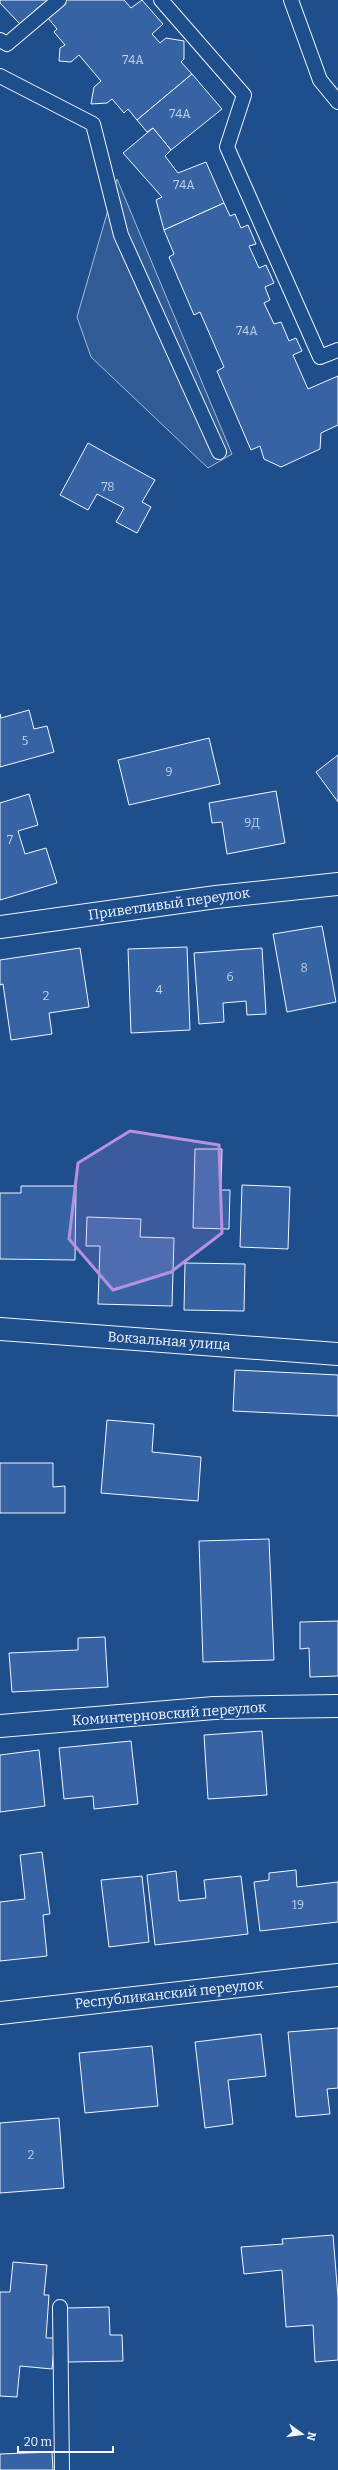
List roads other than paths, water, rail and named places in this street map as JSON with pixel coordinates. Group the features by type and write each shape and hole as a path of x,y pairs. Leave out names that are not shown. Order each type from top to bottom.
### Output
{"street":[{"name":"Приветливый переулок","path":"0,927 216,897 338,884"},
{"name":"Вокзальная улица","path":"0,1329 338,1354"},
{"name":"Коминтерновский переулок","path":"0,1726 214,1708 338,1706"},
{"name":"Республиканский переулок","path":"0,2013 338,1974"}],"lane":[{"path":"0,40 7,44 59,0"},
{"path":"161,0 244,95 227,147 320,357 338,350"},
{"path":"291,0 320,80 338,102"},
{"path":"0,76 93,124 121,235 219,452"},
{"path":"60,2307 62,2470"}]}
